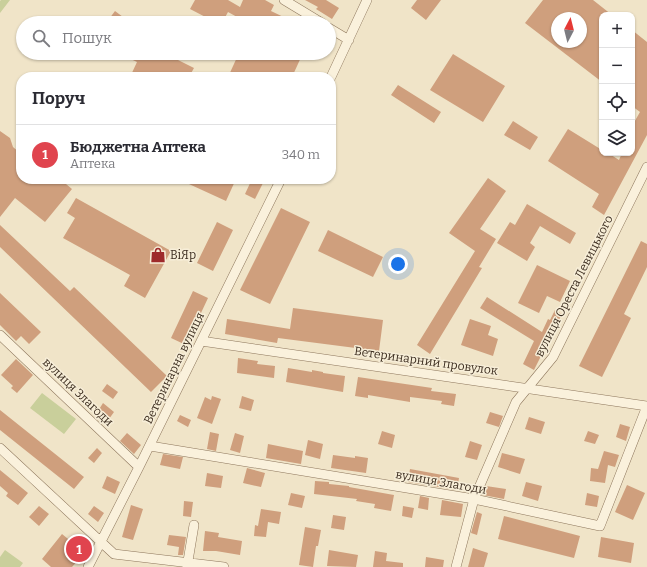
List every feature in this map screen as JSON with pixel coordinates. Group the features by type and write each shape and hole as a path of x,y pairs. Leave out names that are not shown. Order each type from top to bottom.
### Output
{"street":[{"path":"284,0 310,16"},
{"path":"333,72 367,0"},
{"path":"336,32 349,40"},
{"name":"вулиця Ореста Левицького","path":"456,567 474,499 516,402 553,357 647,167"},
{"name":"Ветеринарна вулиця","path":"88,567 150,446 279,184"},
{"name":"вулиця Злагоди","path":"0,335 139,467"},
{"name":"Ветеринарний провулок","path":"201,341 647,406"},
{"name":"вулиця Злагоди","path":"150,446 474,499 600,526 647,406"},
{"path":"0,448 114,554 188,565 224,567"},
{"path":"188,565 194,525"}],"green space":[{"path":"10,0 0,13 0,1"},
{"path":"42,393 76,419 64,434 30,408"},
{"path":"5,550 23,563 20,567 0,567 0,557"}],"building":[{"path":"195,0 228,0 240,7 243,0 265,0 274,5 271,11 281,16 235,16 228,12 226,16 204,16 190,9"},
{"path":"305,0 326,0 339,8 334,16 327,16 316,9 318,7"},
{"path":"417,0 441,0 426,20 411,8"},
{"path":"543,0 593,0 608,12 599,12 599,80 558,48 587,48 587,12 551,12 551,43 525,23"},
{"path":"115,11 122,16 111,16"},
{"path":"635,32 647,42 647,135 604,215 592,207 599,194 548,161 568,129 599,148 599,156 613,156 619,160 621,156 635,156 635,121 640,112 635,108"},
{"path":"453,54 505,86 483,122 430,90"},
{"path":"133,60 178,60 194,68 192,72 132,72 137,62"},
{"path":"236,60 300,60 294,72 230,72"},
{"path":"398,85 441,112 434,123 391,95"},
{"path":"513,121 538,137 530,150 504,135"},
{"path":"0,131 10,138 13,147 16,150 16,184 66,184 72,189 45,222 15,198 0,217"},
{"path":"488,178 506,191 480,229 496,239 479,267 482,268 430,354 417,345 475,251 449,233"},
{"path":"189,184 234,184 226,201"},
{"path":"250,184 262,184 255,199 245,194"},
{"path":"76,198 171,251 145,298 124,286 130,275 63,238 75,218 67,213"},
{"path":"527,204 576,233 570,244 540,226 530,243 535,247 527,261 497,243 510,222 515,225"},
{"path":"281,208 310,222 270,304 240,290"},
{"path":"217,222 233,230 213,271 197,263"},
{"path":"0,225 70,291 74,287 167,376 151,392 0,247"},
{"path":"328,230 383,257 373,277 318,251"},
{"path":"641,241 647,244 647,267 624,314 631,318 602,377 579,366"},
{"path":"537,265 570,281 560,302 547,296 539,313 518,303"},
{"path":"193,291 208,298 186,345 171,338"},
{"path":"0,293 41,332 29,344 21,336 16,341 0,325"},
{"path":"487,297 542,332 548,319 550,320 555,310 562,314 534,370 523,364 534,341 480,308"},
{"path":"293,308 383,320 379,351 278,338 277,343 225,334 227,319 290,329"},
{"path":"470,319 491,326 488,335 498,339 493,356 461,345"},
{"path":"238,358 258,361 257,364 275,366 274,378 237,373"},
{"path":"16,359 33,375 17,393 11,388 13,386 1,375"},
{"path":"288,368 312,372 312,370 345,376 343,392 286,382"},
{"path":"358,377 432,388 431,391 456,394 454,406 441,404 442,401 410,397 410,402 368,395 368,398 355,396"},
{"path":"107,384 118,392 113,399 102,391"},
{"path":"212,396 221,399 212,424 197,418 205,397 211,400"},
{"path":"242,396 254,400 251,411 239,408"},
{"path":"103,403 114,412 109,419 98,411"},
{"path":"0,410 84,477 74,489 0,430"},
{"path":"490,412 503,416 499,427 486,423"},
{"path":"180,415 191,420 188,427 177,421"},
{"path":"529,417 545,422 541,434 525,429"},
{"path":"620,424 630,427 626,441 616,437"},
{"path":"382,431 395,435 392,448 378,444"},
{"path":"588,431 599,435 595,444 584,441"},
{"path":"210,432 219,434 216,451 207,449"},
{"path":"127,433 141,445 134,454 120,441"},
{"path":"235,433 244,436 240,453 230,450"},
{"path":"308,440 323,444 320,459 305,455"},
{"path":"470,441 482,445 477,460 465,457"},
{"path":"268,444 303,451 301,464 266,458"},
{"path":"97,448 102,453 94,463 88,458"},
{"path":"604,451 619,455 615,467 608,465 605,483 590,481 591,468 598,469"},
{"path":"502,453 525,459 520,474 498,467"},
{"path":"163,454 183,457 180,469 160,465"},
{"path":"333,455 368,458 366,473 331,468"},
{"path":"247,468 265,473 261,487 243,483"},
{"path":"410,469 459,478 457,490 408,482"},
{"path":"0,470 28,493 18,505 6,496 8,493 0,486"},
{"path":"207,473 223,476 221,488 205,486"},
{"path":"107,476 120,482 115,494 102,488"},
{"path":"315,481 329,482 329,484 349,486 394,495 391,511 374,508 375,504 356,501 357,499 314,494"},
{"path":"526,482 542,486 538,501 522,496"},
{"path":"627,485 645,493 633,520 615,512"},
{"path":"486,486 506,489 504,499 483,495"},
{"path":"291,493 305,496 302,508 288,505"},
{"path":"587,493 599,496 597,507 585,505"},
{"path":"420,496 429,498 428,510 418,508"},
{"path":"442,500 463,504 461,517 440,515"},
{"path":"184,501 193,502 191,517 183,516"},
{"path":"131,505 143,509 133,540 122,537"},
{"path":"39,506 49,514 39,526 29,517"},
{"path":"94,506 104,513 98,522 88,514"},
{"path":"403,506 414,508 412,518 402,516"},
{"path":"261,509 281,512 279,524 268,522 266,537 254,536 255,525 258,526"},
{"path":"477,512 482,514 477,535 471,533"},
{"path":"333,515 346,517 344,530 331,528"},
{"path":"504,516 580,536 574,558 498,539"},
{"path":"305,527 321,530 318,546 316,546 313,567 299,565"},
{"path":"205,531 219,533 218,537 242,541 240,555 216,551 203,551"},
{"path":"62,534 73,543 77,538 86,545 77,556 80,558 72,567 51,567 42,559"},
{"path":"169,535 186,537 183,555 178,555 179,547 167,545"},
{"path":"601,537 634,543 631,563 598,557"},
{"path":"473,548 488,553 484,567 468,567"},
{"path":"329,550 358,555 356,567 327,566"},
{"path":"375,551 387,553 386,561 403,563 403,567 373,567"},
{"path":"426,557 444,560 443,567 425,567"}],"place":[{"name":"ВіЯр","path":"158,255"},
{"name":"Бюджетна Аптека","path":"79,549"}]}
